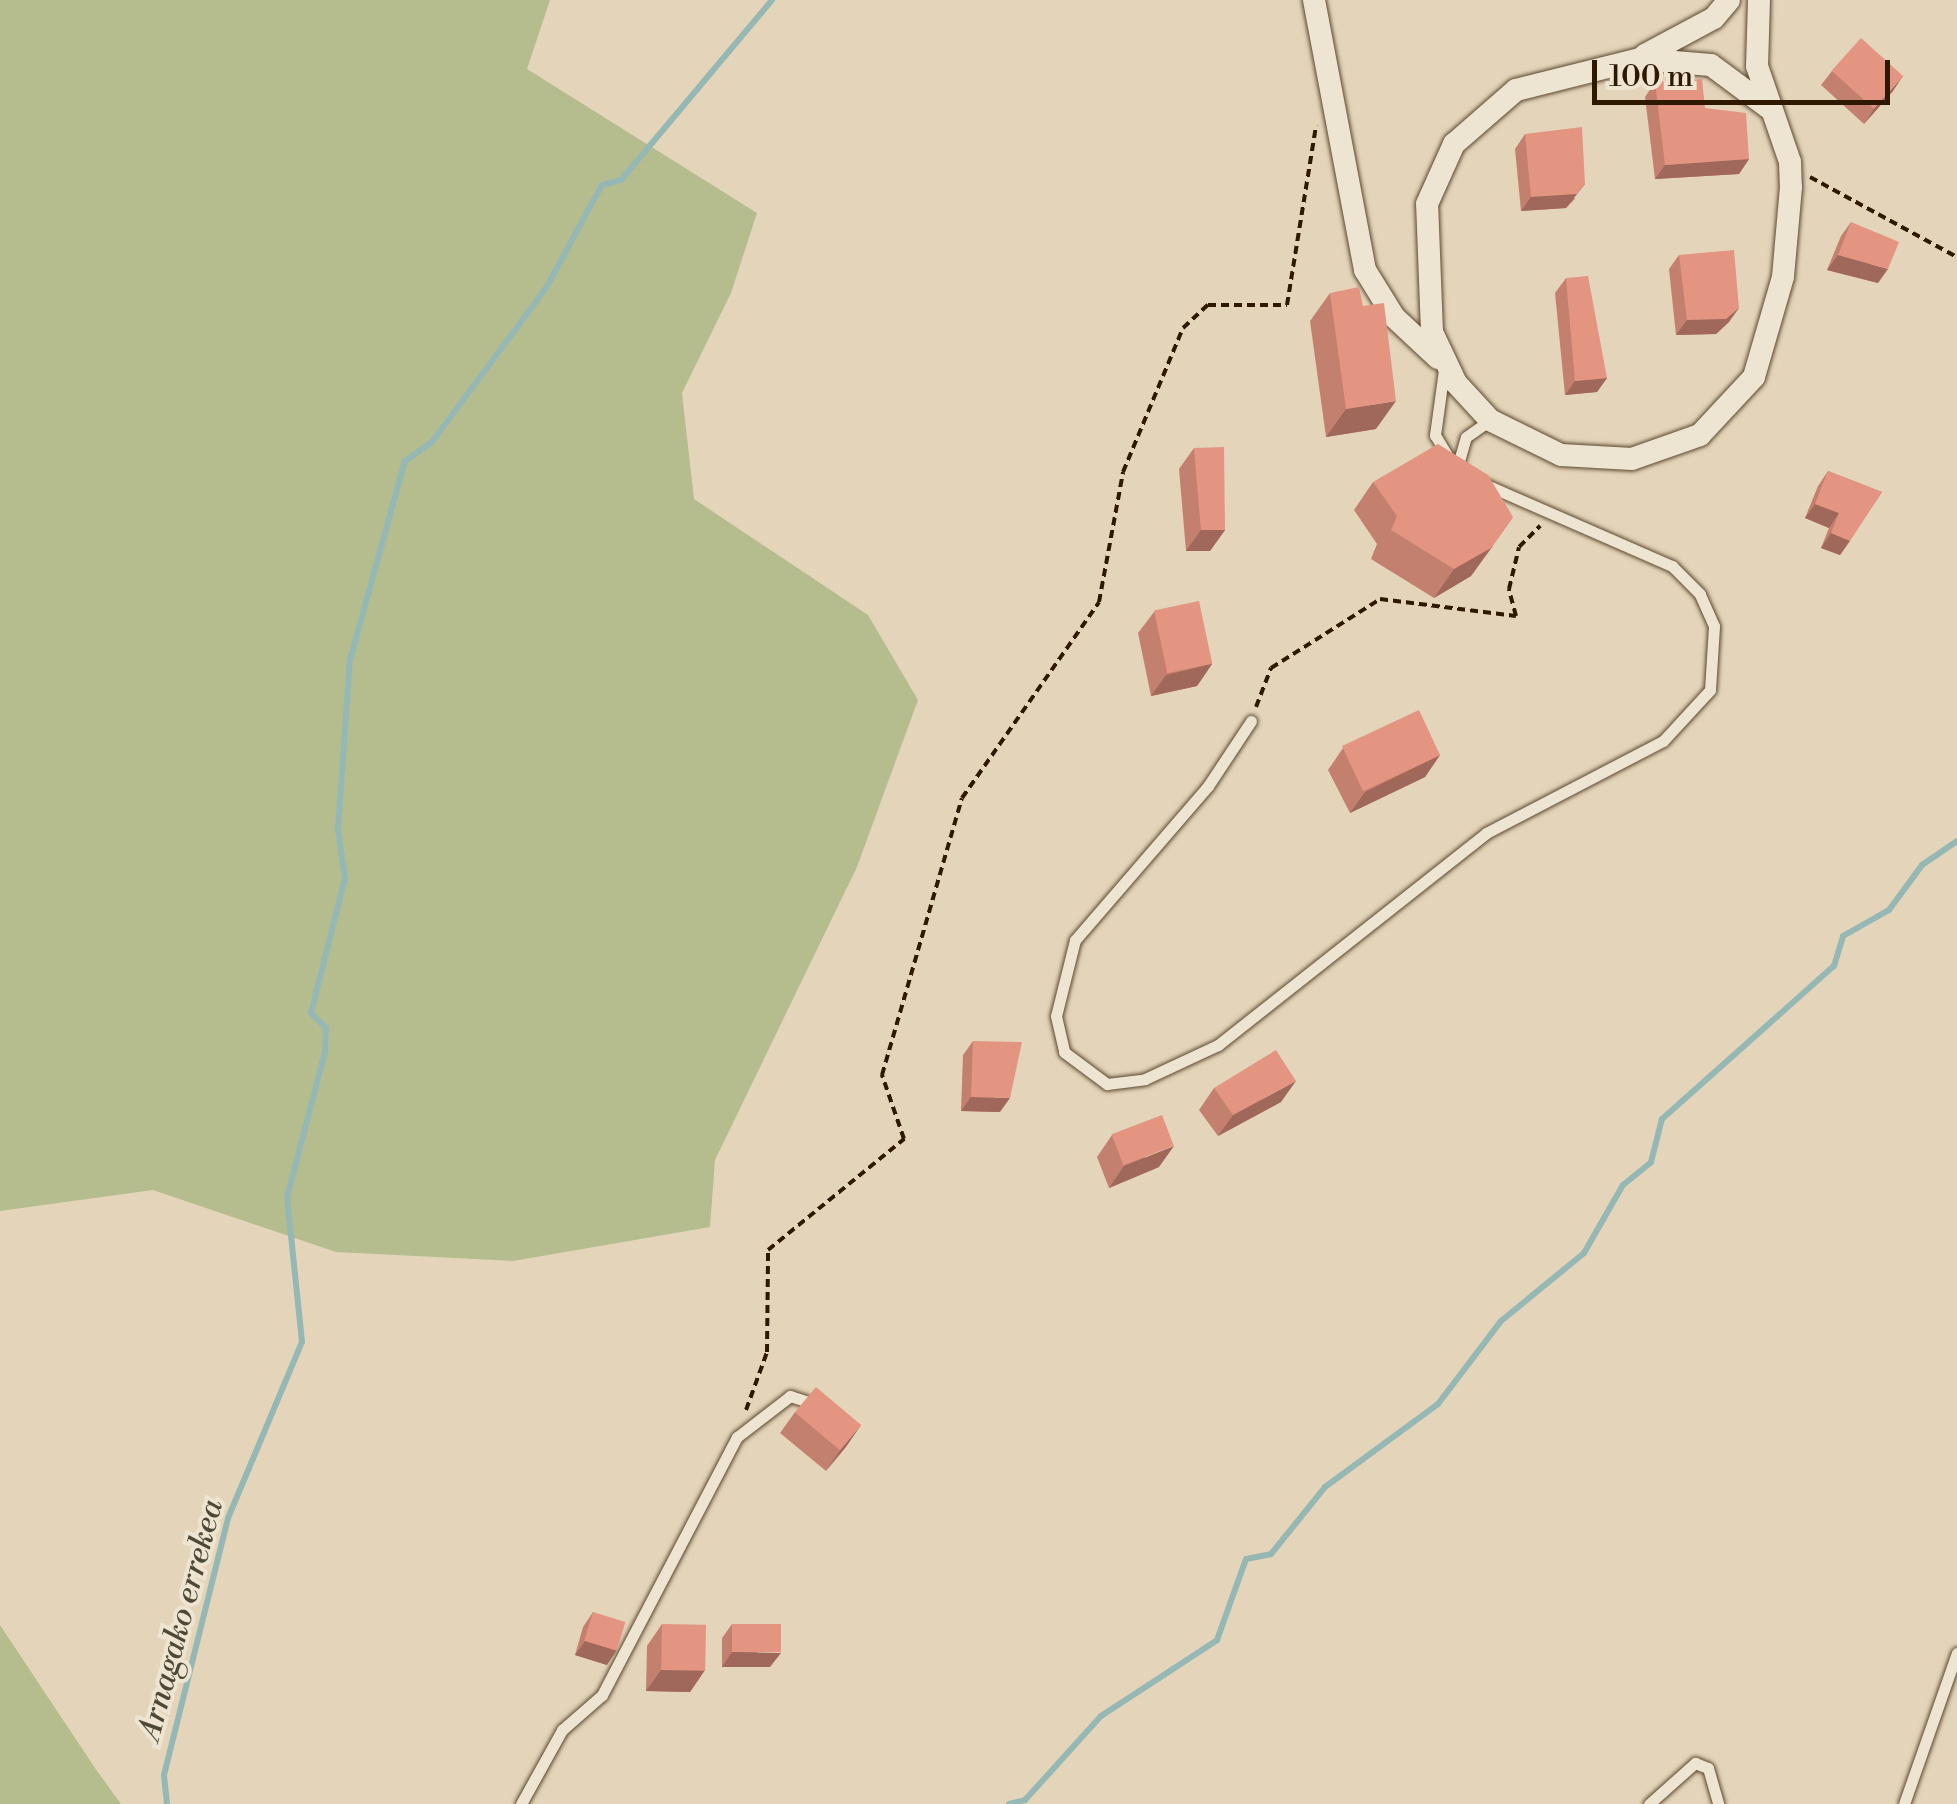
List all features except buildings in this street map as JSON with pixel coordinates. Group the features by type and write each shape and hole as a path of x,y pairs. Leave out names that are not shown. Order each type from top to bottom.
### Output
{"street":[{"path":"1314,0 1327,92 1377,296 1443,362 1490,420 1540,448 1608,462 1657,454 1721,419 1754,377 1775,314 1790,162 1757,66 1759,0"},
{"path":"1443,362 1428,298 1427,204 1454,144 1516,90 1639,58 1714,18 1729,0"},
{"path":"1639,58 1711,65 1769,108"},
{"path":"1377,296 1428,298"}],"lane":[{"path":"1251,721 1208,786 1075,940 1056,1016 1064,1052 1107,1084 1145,1080 1218,1045 1486,833 1664,741 1690,718 1718,656 1700,594 1631,541 1561,515 1457,468 1435,436 1443,362"},
{"path":"1457,468 1466,438 1490,420"},
{"path":"521,1804 562,1730 602,1695 737,1436 790,1396 809,1398 830,1417"},
{"path":"1904,1804 1957,1653"},
{"path":"1649,1804 1695,1762 1708,1768 1718,1804"}],"path":[{"path":"737,1436 767,1352 768,1250 904,1139 882,1075 962,798 1100,602 1122,472 1183,328 1208,304 1287,305 1327,92"},
{"path":"1790,162 1846,203 1957,257"},
{"path":"1251,721 1271,668 1380,599 1516,616 1509,589 1519,547 1561,515"}],"green space":[{"path":"0,0 550,0 527,69 757,213 731,293 682,393 694,499 868,615 918,700 857,867 715,1160 710,1227 513,1261 336,1252 153,1190 0,1211"},
{"path":"0,1625 95,1768 121,1804 0,1804"}],"waterway":[{"name":"Arnagako errekea","path":"167,1804 164,1775 228,1518 302,1342 287,1197 325,1052 326,1028 311,1013 345,878 338,830 350,660 405,461 432,442 546,288 602,185 621,180 772,0"},
{"path":"1009,1804 1025,1800 1101,1716 1217,1640 1246,1559 1271,1554 1325,1487 1438,1404 1501,1321 1584,1253 1623,1185 1651,1162 1662,1119 1834,966 1843,936 1889,910 1922,865 1957,841"}]}
